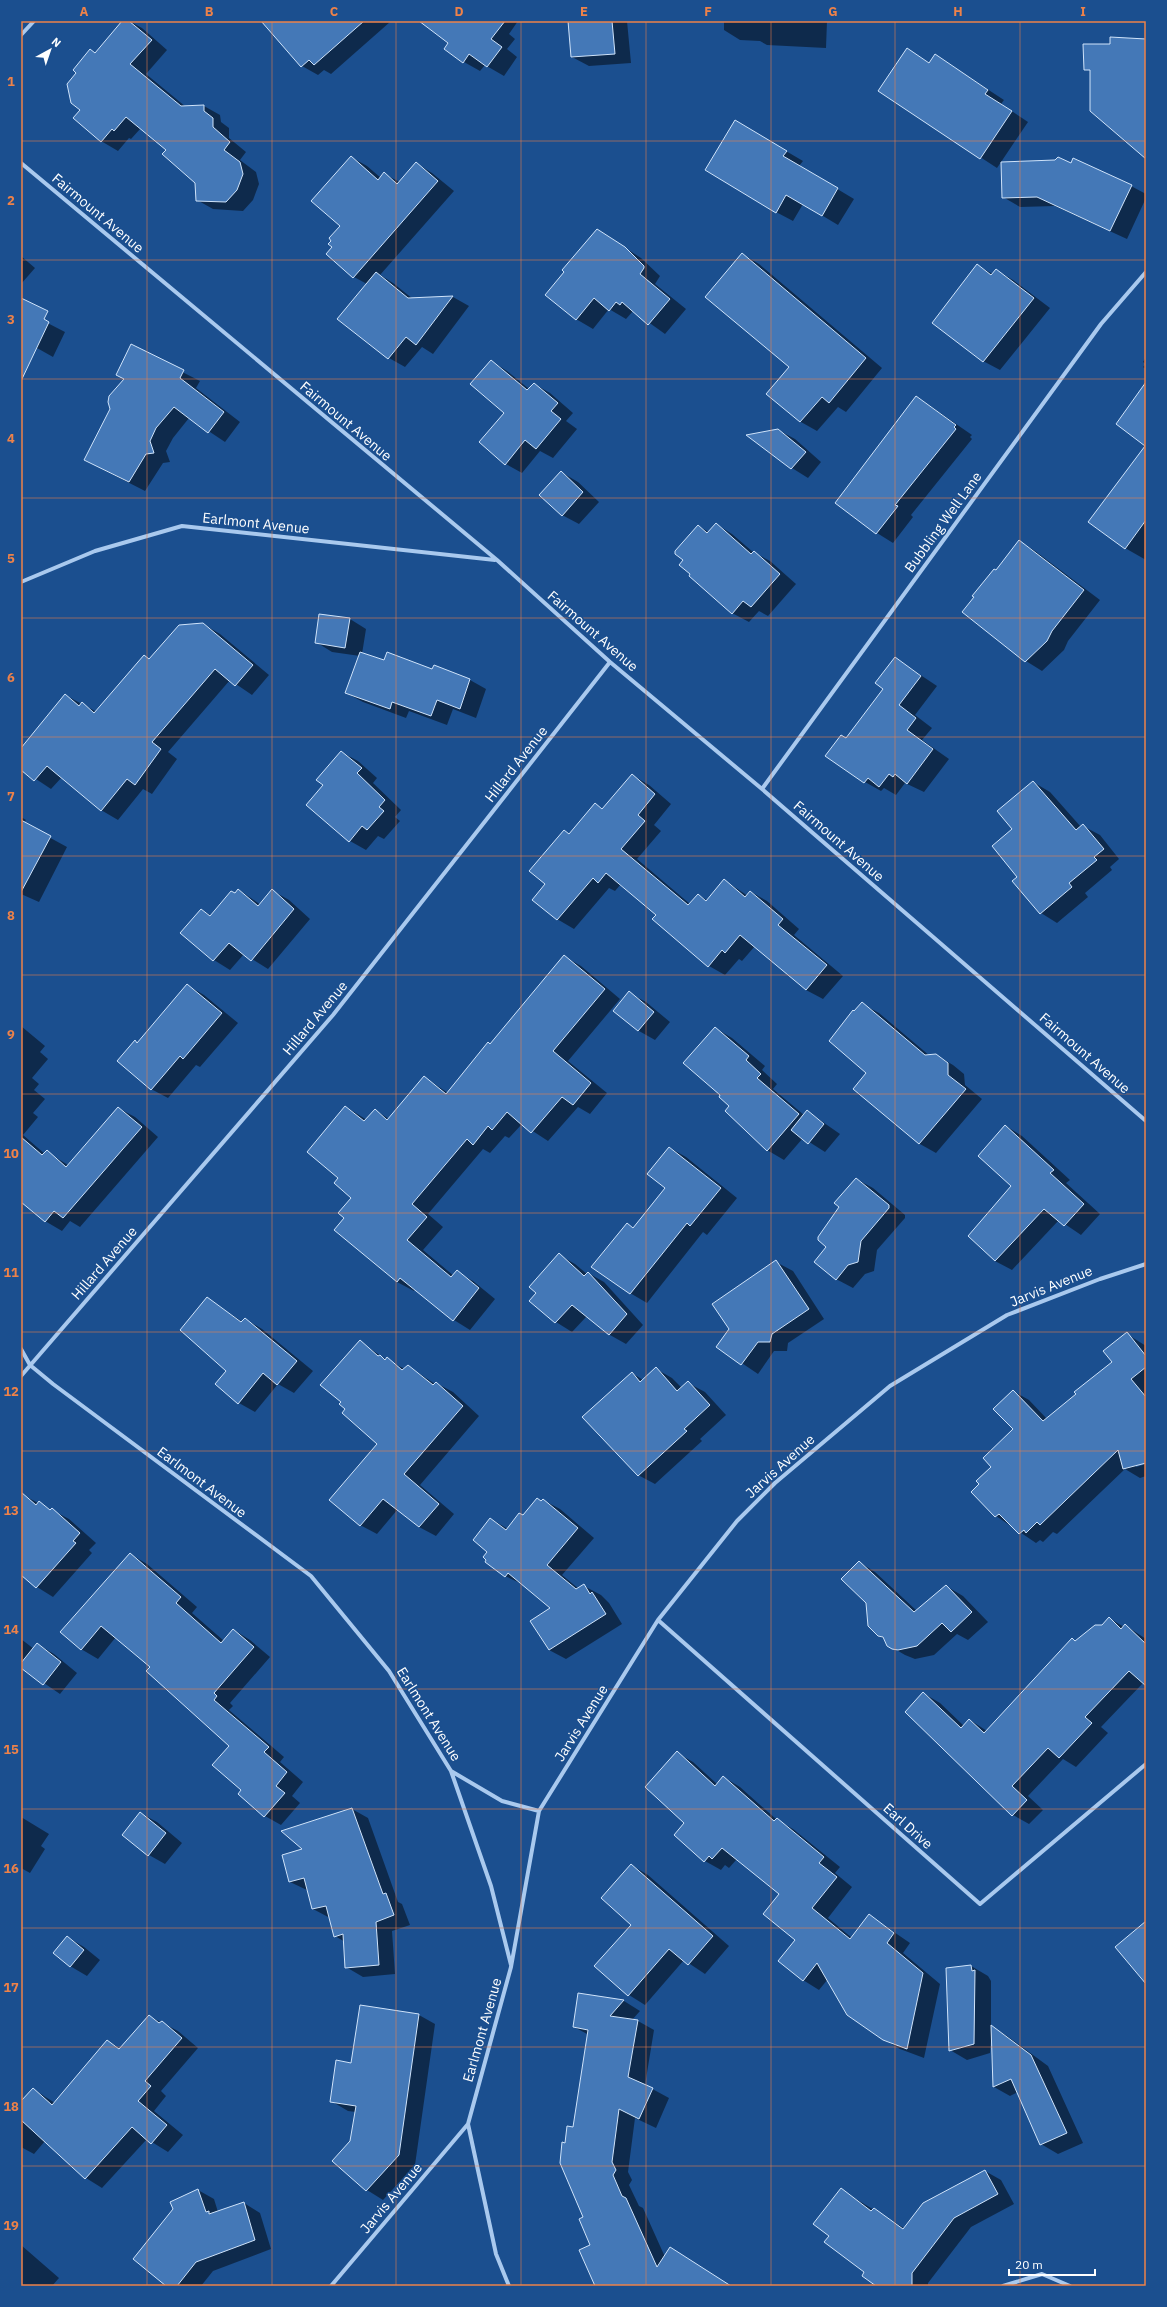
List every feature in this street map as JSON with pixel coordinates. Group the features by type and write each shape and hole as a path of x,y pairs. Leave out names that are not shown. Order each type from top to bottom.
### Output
{"street":[{"path":"21,35 34,21"},
{"name":"Fairmount Avenue","path":"21,163 497,560 610,662 762,789 1146,1121"},
{"name":"Bubbling Well Lane","path":"762,789 1101,324 1146,272"},
{"name":"Earlmont Avenue","path":"21,582 95,551 182,526 497,560"},
{"name":"Hillard Avenue","path":"21,1376 333,1015 610,662"},
{"name":"Jarvis Avenue","path":"539,1811 658,1620 737,1521 775,1483 890,1386 1008,1315 1100,1279 1146,1264"},
{"name":"Earlmont Avenue","path":"21,1349 30,1365 311,1576 389,1671 451,1771 502,1801 539,1811 511,1966 468,2124 496,2254 509,2286"},
{"name":"Earl Drive","path":"658,1620 980,1904 1146,1764"},
{"path":"451,1771 491,1886 511,1966"},
{"name":"Jarvis Avenue","path":"331,2286 468,2124"},
{"path":"1003,2286 1042,2274 1070,2286"}],"building":[{"path":"122,21 129,21 152,40 130,64 181,106 204,105 204,111 213,118 213,127 230,142 224,150 240,162 243,174 237,190 226,202 196,201 195,183 162,154 166,150 126,117 114,131 112,129 101,142 73,118 80,110 71,103 67,84 76,73 73,70 90,49 95,53"},
{"path":"261,21 364,21 314,65 309,60 301,67"},
{"path":"419,21 505,21 491,39 502,47 487,67 469,54 463,63 444,49 448,43"},
{"path":"568,21 612,21 615,54 571,57"},
{"path":"1110,37 1146,39 1146,159 1090,111 1090,70 1084,70 1083,44 1110,44"},
{"path":"907,48 929,63 935,54 988,90 985,94 1012,111 980,159 878,91"},
{"path":"735,120 787,151 783,156 838,188 822,216 786,195 776,213 705,170"},
{"path":"351,156 378,180 384,172 397,184 416,162 438,181 353,278 326,254 332,247 328,244 331,241 329,238 340,226 311,201"},
{"path":"1058,157 1071,163 1073,158 1132,185 1110,231 1037,197 1002,198 1001,162 1055,160"},
{"path":"597,229 625,247 644,266 640,274 670,299 648,325 622,302 620,305 616,302 609,311 594,298 576,320 545,295 564,272 562,270"},
{"path":"742,253 866,358 829,403 822,397 800,422 766,394 789,367 705,297"},
{"path":"977,264 991,275 996,269 1034,298 983,362 932,323"},
{"path":"376,272 408,298 453,296 416,345 406,337 388,359 337,319"},
{"path":"21,298 48,311 44,319 49,322 21,381"},
{"path":"131,344 184,370 180,378 224,412 208,433 174,407 156,428 150,441 154,453 146,454 129,482 84,460 110,409 108,402 109,396 124,379 116,375"},
{"path":"491,360 527,390 534,383 558,403 551,411 561,419 536,449 525,440 505,465 479,442 504,413 470,384"},
{"path":"1146,382 1146,520 1125,549 1088,522 1145,446 1116,424"},
{"path":"916,396 956,425 954,427 956,429 895,505 898,506 876,534 835,503"},
{"path":"778,429 806,452 791,469 746,435"},
{"path":"561,471 583,492 562,516 539,495"},
{"path":"716,523 751,554 754,551 780,574 751,607 743,601 732,614 689,576 690,574 679,565 683,560 675,554 675,551 698,525 707,533"},
{"path":"1019,540 1084,590 1052,631 1047,641 1025,662 962,612 974,597 972,596 994,569 996,570"},
{"path":"319,614 350,618 345,648 315,643"},
{"path":"203,623 253,665 235,686 215,669 152,742 161,749 135,785 127,779 101,811 47,766 34,781 21,770 21,748 65,694 79,706 82,702 94,713 144,655 149,659 179,625"},
{"path":"360,652 384,660 387,652 432,669 434,665 470,679 460,709 437,700 431,716 392,702 390,709 345,693"},
{"path":"895,657 921,676 899,705 916,718 907,730 933,749 907,784 895,774 893,777 889,774 879,787 868,778 864,783 825,756 841,735 846,738 883,689 875,683"},
{"path":"341,751 362,768 357,773 385,800 379,807 384,811 367,830 362,826 349,842 306,805 323,785 316,780"},
{"path":"632,774 655,794 638,815 645,821 621,849 688,905 698,894 706,901 724,879 745,897 750,891 783,919 778,925 827,965 806,990 740,935 725,953 722,950 708,967 652,919 656,915 606,873 598,883 593,878 557,920 532,900 545,884 529,871 564,830 569,834 595,803 602,809"},
{"path":"1033,781 1076,830 1083,824 1104,849 1094,857 1097,860 1069,883 1072,887 1040,914 1012,881 1017,877 992,846 1012,829 997,811"},
{"path":"21,820 51,836 21,892"},
{"path":"238,889 258,906 272,889 294,909 251,961 229,943 213,961 180,933 201,909 210,916 231,891 235,893"},
{"path":"564,955 605,989 553,1051 591,1083 573,1105 562,1097 531,1133 507,1112 492,1130 488,1126 473,1145 467,1139 412,1204 427,1217 407,1240 451,1277 457,1270 479,1288 453,1321 400,1278 397,1282 334,1230 344,1218 338,1213 351,1198 334,1183 338,1178 307,1152 345,1106 364,1121 375,1109 387,1120 424,1076 446,1094 488,1042 490,1044"},
{"path":"187,984 222,1013 183,1059 180,1056 151,1090 117,1061 135,1040 137,1043"},
{"path":"629,991 654,1012 638,1031 613,1011"},
{"path":"862,1002 925,1055 936,1054 948,1063 948,1075 966,1089 919,1144 853,1089 866,1073 829,1041 853,1010 854,1011"},
{"path":"715,1027 749,1056 746,1060 761,1074 757,1078 799,1114 767,1151 725,1111 729,1106 719,1097 720,1095 683,1063"},
{"path":"118,1107 142,1127 63,1218 54,1211 45,1222 21,1202 21,1137 42,1155 47,1150 66,1167"},
{"path":"807,1110 824,1124 808,1144 791,1130"},
{"path":"1005,1125 1054,1170 1050,1173 1084,1204 1064,1226 1044,1209 995,1261 968,1236 1011,1186 978,1156"},
{"path":"669,1147 721,1188 690,1226 687,1223 630,1294 591,1267 627,1223 633,1228 665,1188 647,1174"},
{"path":"856,1178 889,1205 889,1208 861,1241 858,1262 848,1265 836,1280 814,1262 826,1247 818,1240 818,1237 839,1207 834,1203"},
{"path":"559,1253 584,1276 588,1272 627,1314 609,1335 572,1305 555,1323 529,1301 536,1293 529,1287"},
{"path":"776,1260 809,1309 772,1334 770,1342 758,1342 741,1365 716,1347 729,1329 712,1304"},
{"path":"207,1297 241,1322 245,1318 297,1361 277,1385 263,1373 238,1404 215,1384 226,1371 180,1330"},
{"path":"1127,1332 1146,1356 1146,1367 1131,1379 1146,1397 1146,1463 1123,1469 1118,1450 1040,1525 1037,1522 1026,1533 1024,1530 1019,1534 999,1514 995,1517 971,1492 979,1484 976,1481 991,1467 983,1458 1013,1429 993,1409 1013,1390 1043,1421 1076,1394 1074,1392 1112,1362 1103,1351"},
{"path":"360,1340 378,1356 380,1355 385,1360 387,1357 402,1370 408,1365 433,1385 436,1382 463,1406 404,1474 439,1504 419,1527 383,1499 360,1526 329,1500 377,1444 342,1413 345,1409 339,1404 341,1402 320,1385"},
{"path":"656,1367 677,1391 688,1381 710,1405 684,1429 687,1431 638,1476 582,1417 632,1372 640,1382"},
{"path":"21,1492 36,1505 39,1501 50,1510 52,1508 80,1533 73,1541 76,1543 36,1588 21,1575"},
{"path":"537,1498 541,1501 543,1499 578,1528 547,1565 576,1589 584,1584 590,1594 592,1592 606,1614 549,1650 530,1621 550,1608 508,1573 505,1577 485,1562 486,1560 483,1557 487,1552 473,1540 490,1518 506,1530 519,1513 523,1515"},
{"path":"130,1553 181,1597 176,1603 221,1643 233,1629 254,1647 214,1693 217,1696 214,1700 269,1747 264,1752 287,1772 276,1786 285,1793 264,1817 238,1794 241,1790 212,1765 229,1746 146,1671 150,1667 101,1626 81,1650 60,1632"},
{"path":"859,1561 914,1612 946,1585 972,1612 951,1632 942,1623 917,1646 898,1650 892,1649 887,1646 883,1637 878,1636 868,1626 866,1603 841,1579"},
{"path":"1109,1617 1121,1629 1125,1624 1146,1644 1146,1686 1129,1671 1085,1717 1092,1723 1059,1758 1048,1748 1012,1786 1027,1800 1012,1816 905,1712 923,1692 961,1728 969,1719 984,1733 1072,1638 1075,1641 1095,1625 1102,1625"},
{"path":"37,1643 61,1662 43,1685 21,1668 21,1663"},
{"path":"677,1751 715,1786 723,1776 774,1821 777,1818 824,1857 819,1863 837,1877 812,1908 850,1939 869,1914 894,1933 887,1943 923,1973 907,2049 883,2040 847,2015 817,1963 803,1981 778,1961 795,1940 763,1914 779,1894 722,1848 712,1859 709,1856 704,1862 674,1835 684,1823 645,1787"},
{"path":"352,1808 383,1894 386,1893 394,1915 376,1922 379,1965 345,1968 343,1934 334,1937 326,1906 312,1909 304,1878 289,1882 282,1855 302,1849 281,1831"},
{"path":"140,1812 166,1833 148,1856 122,1835"},
{"path":"631,1864 713,1936 688,1965 669,1949 628,1996 594,1966 631,1925 601,1898"},
{"path":"1146,1921 1146,1984 1115,1947"},
{"path":"67,1936 84,1950 70,1967 53,1953"},
{"path":"971,1965 972,1971 975,1970 974,2044 949,2051 946,1968"},
{"path":"578,1993 624,2000 610,2016 638,2020 628,2077 653,2088 639,2119 619,2109 612,2162 616,2170 613,2175 622,2196 626,2198 657,2267 670,2247 731,2286 595,2286 579,2250 590,2245 579,2219 583,2217 560,2163 562,2142 565,2143 567,2126 573,2127 588,2030 573,2027"},
{"path":"360,2005 419,2014 399,2155 366,2191 332,2161 350,2141 356,2106 330,2102 336,2060 351,2063"},
{"path":"149,2015 159,2023 162,2021 182,2038 145,2081 151,2086 138,2101 167,2125 151,2144 132,2127 85,2179 21,2120 21,2101 33,2088 52,2105 107,2040 119,2049"},
{"path":"991,2025 1031,2055 1067,2133 1040,2145 1011,2079 993,2087"},
{"path":"985,2170 998,2194 954,2218 912,2273 912,2286 876,2286 862,2276 864,2272 824,2242 829,2236 813,2224 841,2188 871,2211 874,2208 903,2229 923,2203"},
{"path":"198,2189 206,2212 209,2211 209,2214 244,2202 255,2240 196,2262 177,2286 166,2286 133,2259 173,2209 170,2202"}]}
